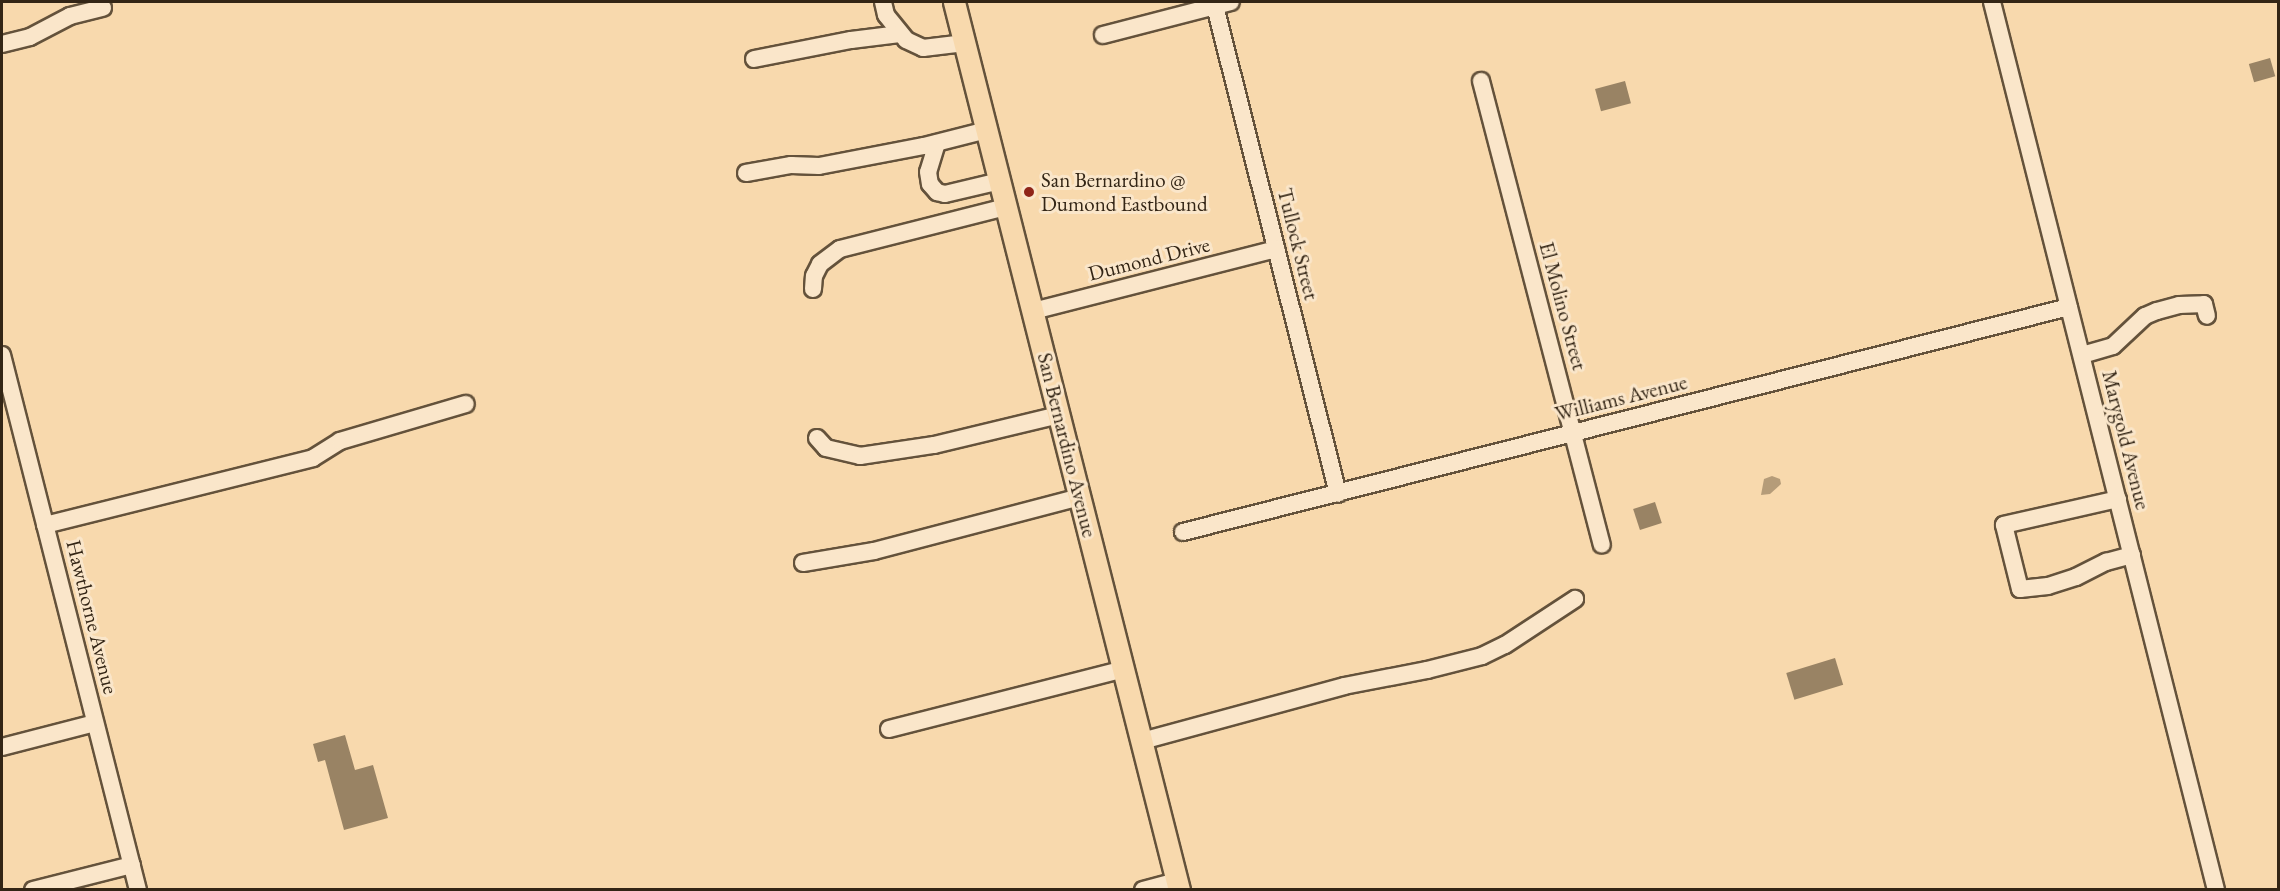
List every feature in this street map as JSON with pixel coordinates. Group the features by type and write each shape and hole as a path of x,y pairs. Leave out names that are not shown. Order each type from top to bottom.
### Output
{"main road":[{"name":"San Bernardino Avenue","path":"954,2 1178,885"}],"street":[{"path":"884,2 886,15 900,34 923,48 965,43"},
{"name":"Marygold Avenue","path":"1992,2 2217,890"},
{"path":"1103,35 1223,4"},
{"name":"Tullock Street","path":"1223,4 1276,249 1338,494"},
{"path":"2,44 30,36 70,16 103,8"},
{"path":"754,59 851,40 900,34"},
{"name":"El Molino Street","path":"1481,81 1602,544"},
{"path":"746,172 791,165 819,166 937,143 987,130"},
{"path":"937,143 928,172 930,184 937,192 945,194 1000,181"},
{"path":"813,289 814,276 820,264 840,249 1006,207"},
{"name":"Dumond Drive","path":"1033,311 1276,249"},
{"path":"2082,355 2113,346 2145,316 2157,311 2179,305 2204,304 2207,316"},
{"name":"Williams Avenue","path":"1183,532 2069,307"},
{"name":"Hawthorne Avenue","path":"2,355 138,890"},
{"path":"45,525 313,458 340,441 466,404"},
{"path":"817,438 826,448 860,456 934,445 1059,415"},
{"path":"803,563 874,551 1080,497"},
{"path":"2118,499 2004,525 2020,589 2057,583 2106,562 2132,555"},
{"path":"1142,741 1344,686 1427,670 1482,656 1505,645 1575,599"},
{"path":"889,729 1124,669"},
{"path":"2,747 95,723"},
{"path":"33,890 132,865"},
{"path":"1143,890 1178,885"}],"shaded area":[{"path":"1772,476 1780,479 1781,484 1770,494 1761,495 1764,479"}],"building":[{"path":"2270,58 2275,76 2254,82 2249,64"},
{"path":"1625,81 1631,103 1601,111 1595,89"},
{"path":"1655,502 1662,523 1640,530 1633,509"},
{"path":"1835,658 1843,685 1794,700 1786,673"},
{"path":"345,735 355,770 373,765 388,818 344,830 325,760 318,762 313,744"}],"place":[{"name":"San Bernardino @ Dumond Eastbound","path":"1029,192"}]}
